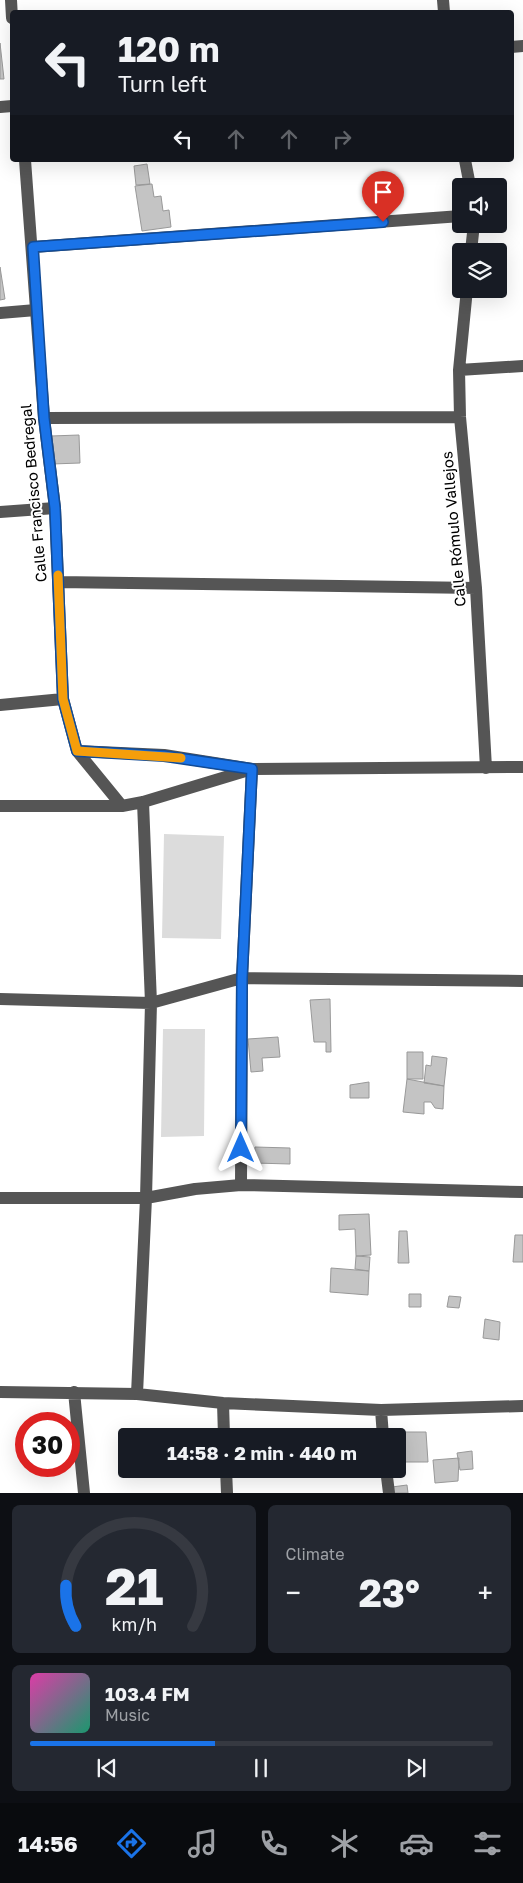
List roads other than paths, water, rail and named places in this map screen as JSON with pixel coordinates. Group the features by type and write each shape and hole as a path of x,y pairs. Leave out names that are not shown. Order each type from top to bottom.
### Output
{"street":[{"name":"Calle Francisco Bedregal","path":"25,162 33,247 44,418 55,508 63,699 77,751 122,806"},
{"path":"465,162 468,178"},
{"path":"33,247 452,217"},
{"name":"Calle Rómulo Vallejos","path":"466,298 459,370 460,417 476,588 486,768"},
{"path":"0,313 36,310"},
{"path":"459,370 523,366"},
{"path":"44,418 460,417"},
{"path":"0,512 55,508"},
{"path":"58,582 476,588"},
{"path":"0,705 63,699"},
{"path":"77,751 164,756 252,769 523,767"},
{"path":"0,806 122,806 143,802 252,769"},
{"path":"241,1185 242,978 252,769"},
{"path":"137,1394 146,1198 151,1003 143,802"},
{"path":"0,999 151,1003 242,978 523,981"},
{"path":"0,1198 146,1198 195,1189 241,1185 523,1192"},
{"path":"0,1392 137,1394 223,1403 381,1410 523,1406"},
{"path":"74,1392 84,1493"},
{"path":"223,1403 224,1428"},
{"path":"381,1410 382,1428"},
{"path":"226,1478 227,1493"},
{"path":"387,1478 388,1493"}]}
